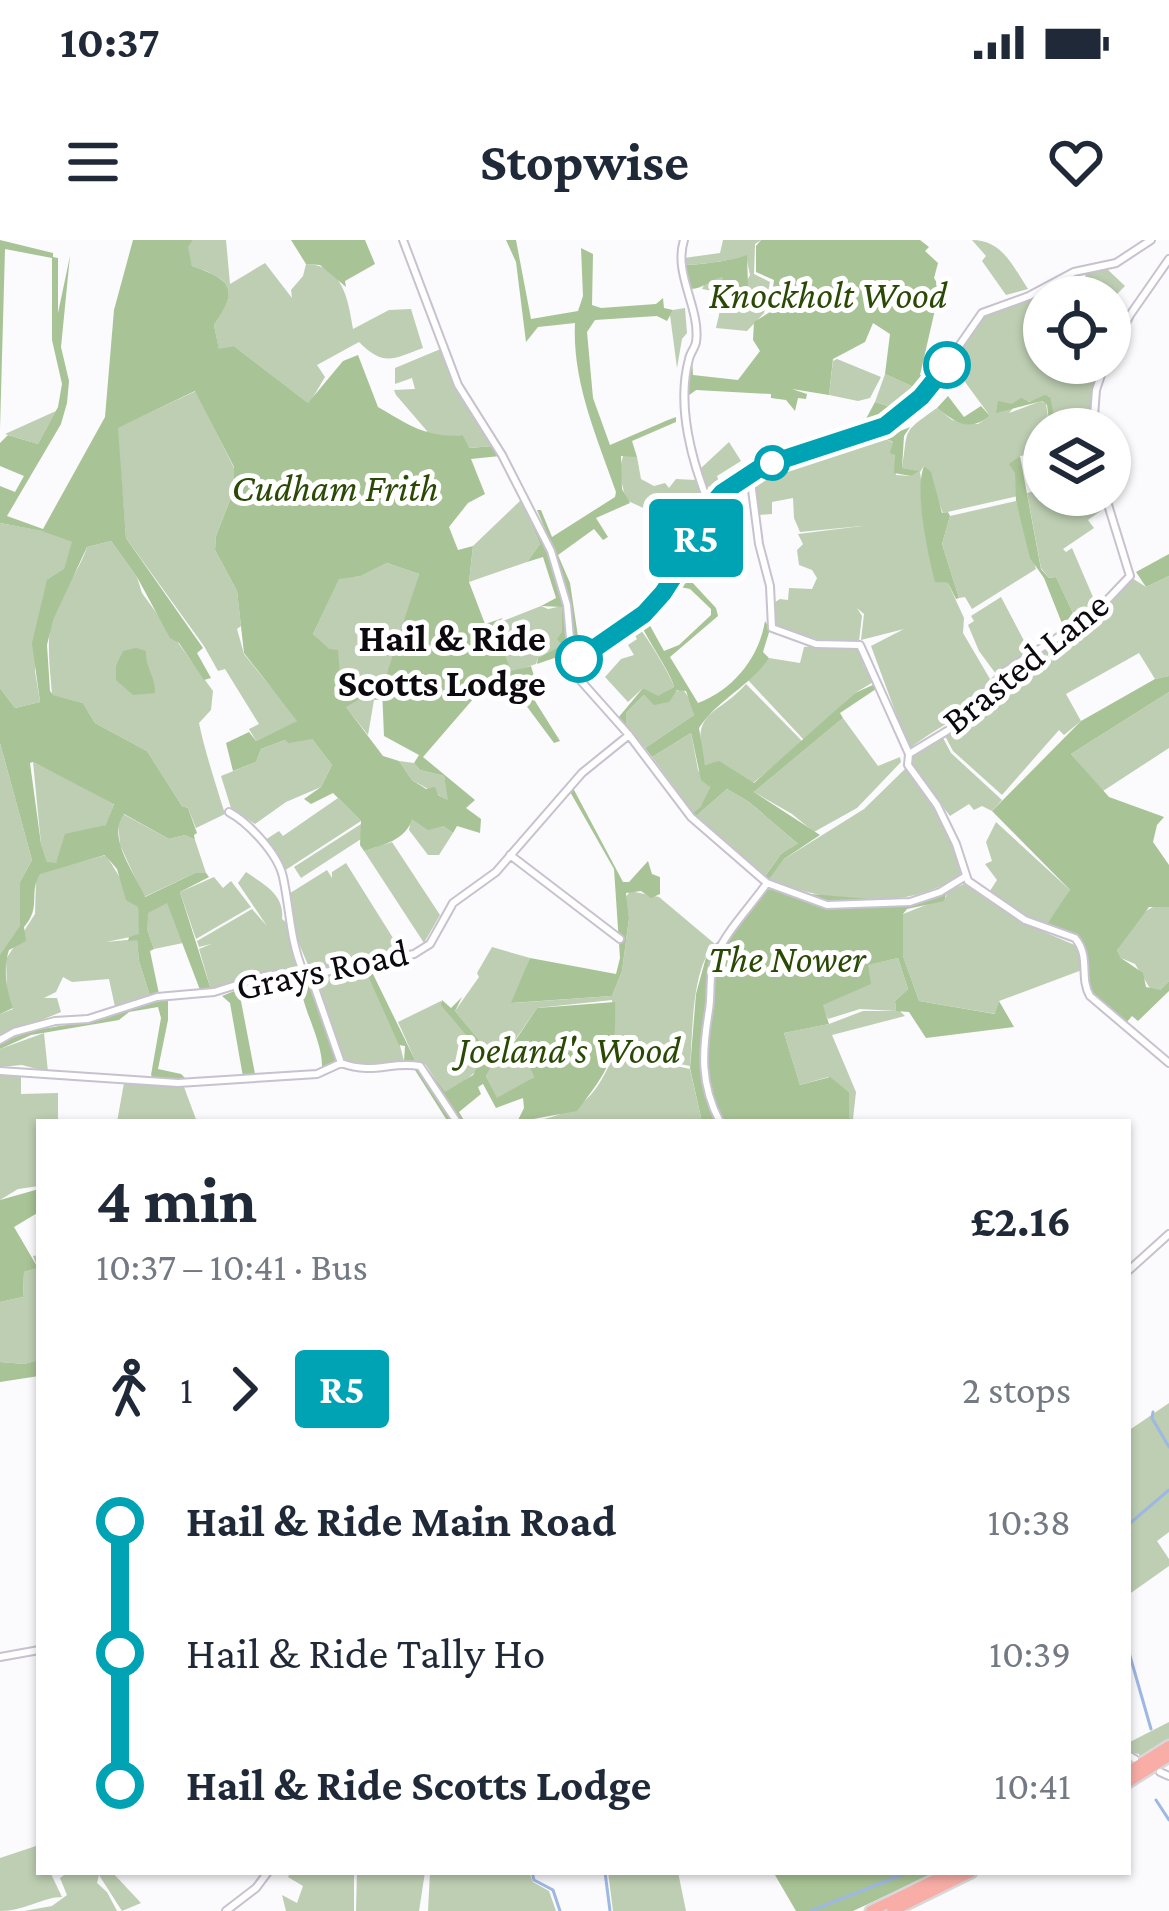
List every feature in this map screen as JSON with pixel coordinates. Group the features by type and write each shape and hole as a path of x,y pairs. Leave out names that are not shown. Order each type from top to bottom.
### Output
{"highway":[{"path":"1131,1770 1169,1746"},
{"path":"1131,1780 1169,1756"},
{"path":"871,1911 945,1875"},
{"path":"892,1911 964,1875"}],"street":[{"path":"403,240 458,385 502,454 550,551 567,605 570,662 578,680 628,735 691,818 767,884 827,904 910,902 966,876"},
{"path":"684,240 681,259 696,341 688,359 685,400 694,468 713,503"},
{"path":"570,662 644,614 690,551 713,503 750,474 885,426 932,385 982,313 1029,296 1074,272 1116,263 1151,240"},
{"path":"1131,314 1169,259"},
{"path":"750,474 770,586 772,628 816,644 860,645 909,754 908,765 937,805 966,876 997,904 1025,920 1076,938 1086,957 1090,996 1169,1063"},
{"name":"Brasted Lane","path":"909,754 955,726 1004,671 1094,614 1130,576 1113,516"},
{"name":"Grays Road","path":"0,1040 14,1032 88,1019 141,1001 414,954 430,944 453,903 496,872 574,781 628,735"},
{"path":"229,812 262,843 283,876 284,902 341,1064"},
{"path":"510,855 620,939"},
{"path":"719,1119 703,1084 711,967 718,949 767,884"},
{"path":"0,1071 178,1083 317,1074 341,1064 366,1071 412,1064 420,1066 455,1119"},
{"path":"1131,1268 1169,1234"},
{"path":"0,1658 36,1651"},
{"path":"1160,1772 1169,1776"},
{"path":"226,1911 266,1875"}],"green space":[{"name":"Cudham Frith","path":"0,240 58,258 58,313 70,256 61,347 69,381 67,403 61,424 7,516 43,529 105,417 114,310 133,240 193,240 188,247 192,266 217,276 228,288 227,303 214,325 219,349 234,346 308,403 343,361 358,355 378,407 428,432 463,435 469,448 494,446 500,456 471,459 485,494 468,503 449,527 458,550 473,546 469,582 485,624 503,618 494,626 511,671 531,666 540,697 535,701 560,741 554,743 499,669 423,757 475,800 466,808 481,819 480,833 457,826 453,833 443,826 428,830 412,819 399,837 364,851 361,821 333,793 311,804 304,799 321,787 332,765 312,739 285,740 261,749 256,762 233,771 226,743 249,732 256,741 297,721 244,653 237,591 215,550 234,490 234,467 195,391 118,428 126,538 203,648 197,653 211,678 204,680 179,643 170,638 111,541 87,547 53,620 47,645 50,691 83,703 95,723 147,751 182,806 188,808 195,840 185,835 169,839 124,814 118,833 145,897 195,873 209,877 180,892 211,990 200,990 167,903 148,913 159,994 150,996 137,940 128,941 139,934 138,907 126,900 117,869 105,855 40,874 32,913 24,927 26,941 9,950 7,957 13,1008 0,1014 0,955 20,926 20,882 32,860 0,743 0,688 15,708 40,702 32,643 47,580 64,569 72,542 0,523 0,486 15,492 24,476 0,466 0,443 8,435 38,444 58,407 62,384 52,340 52,258 5,249 0,429","holes":["387,563 419,574 382,689 384,736 419,755 414,763 420,770 444,776 448,800 435,787 426,789 412,780 399,761 383,756 346,707 358,700 360,686 340,676 338,650 329,649 313,634 339,579 361,576","33,762 114,804 106,825 65,834 56,863 47,862 41,844"]},
{"path":"193,240 226,240 230,284 265,263 292,298 291,290 306,264 328,270 342,286 353,329 389,310 411,309 423,348 382,358 359,342 317,365 325,377 309,404 234,346 219,350 214,325 228,288 217,276 192,266 187,247"},
{"path":"291,240 365,240 375,264 345,281 346,287 320,265 306,264"},
{"path":"506,240 516,240 531,319 578,311 583,296 581,248 593,254 592,305 656,304 663,298 664,308 673,310 667,321 657,316 595,320 587,332 593,398 610,445 676,417 676,422 632,441 637,457 621,456 622,489 630,503 596,518 608,537 603,540 594,529 558,555 570,583 580,650 652,598 641,612 579,656 572,657 563,582 537,510 552,537 616,492 582,388 575,323 538,327 526,342 516,262"},
{"path":"723,240 761,240 755,244 754,274 770,282 764,313 747,331 716,328 724,293 702,289 722,276 725,285 743,288 750,275 746,256 684,265 684,258 720,253"},
{"name":"Knockholt Wood","path":"761,240 920,240 929,247 925,251 938,263 934,278 940,288 920,375 933,380 926,389 900,411 859,432 875,402 894,408 918,389 885,374 890,334 873,323 865,342 833,359 829,395 792,389 807,394 806,399 798,398 795,411 786,400 771,398 771,394 696,390 688,396 692,357 693,375 738,380 760,351 753,340 754,322 770,312 774,280 756,272 756,246"},
{"path":"972,240 999,249 1023,281 1023,290 1006,295 982,261 986,256"},
{"path":"747,255 748,286 724,285 722,277 717,278 691,289 693,303 684,265"},
{"path":"1106,268 1114,276 1086,276"},
{"path":"1023,302 1023,384 1094,384 1091,408 1052,408 1049,396 1028,402 1021,399 1009,413 1041,401 1046,404 1047,408 1023,408 1023,456 1016,461 1018,496 943,513 924,466 920,472 935,581 948,583 964,618 963,633 990,679 961,713 909,749 871,646 904,629 861,640 864,614 857,608 862,616 859,641 820,640 775,628 772,604 788,600 789,588 812,589 817,578 799,565 797,550 803,544 798,534 862,526 800,532 793,498 772,502 772,514 759,515 754,477 761,470 858,438 867,442 882,437 894,443 896,475 911,476 917,471 902,468 906,438 925,416 937,408 952,420 978,424 990,416 954,367 963,343 986,314"},
{"path":"685,308 687,333 677,368 670,315"},
{"path":"443,348 457,388 494,446 468,448 463,435 440,438 425,434 396,395 394,390 415,389 412,378 395,384 395,368"},
{"path":"837,359 881,377 870,398 858,401 829,395"},
{"path":"885,374 918,389 894,408 875,402"},
{"path":"196,391 234,468 234,490 215,550 237,591 241,626 237,629 244,654 298,721 256,741 249,729 259,724 225,669 218,671 126,538 117,428"},
{"path":"1045,395 1052,408 1042,401 996,413 998,401 1012,404 1021,398 1029,402"},
{"path":"948,396 964,417 981,406 990,416 976,424 957,421 937,408"},
{"path":"56,411 38,444 5,434"},
{"path":"910,427 904,436 902,468 919,471 911,476 894,473 893,442 882,437 867,442 858,438 884,428 886,437"},
{"path":"729,442 741,461 706,488 700,469"},
{"path":"628,454 637,457 641,479 654,486 665,483 669,488 676,479 695,480 705,505 695,519 695,532 626,500 619,472"},
{"path":"1020,456 1023,516 1031,516 1041,569 1049,578 1056,577 1073,613 1097,607 1065,631 1044,578 1030,558 1016,501 1015,473 1009,464"},
{"path":"924,466 931,472 942,513 950,516 942,544 956,599 948,583 935,582 932,570 921,506"},
{"path":"525,499 556,574 567,634 566,654 537,664 538,658 562,645 557,639 562,632 562,607 541,606 556,598 543,557 527,562 540,544 521,500"},
{"path":"521,500 540,544 527,562 469,582 473,546"},
{"path":"1016,501 1036,569 972,609 965,597 959,598 942,544 950,516"},
{"path":"1031,516 1094,516 1088,520 1094,528 1063,549 1072,548 1096,604 1073,613 1056,577 1049,578 1041,568"},
{"path":"0,523 73,542 37,652 40,702 15,708 0,688"},
{"path":"111,541 137,577 142,593 213,691 211,710 199,723 225,814 196,828 188,808 182,806 147,751 95,723 83,703 52,695 49,646 55,610 87,547"},
{"path":"1169,554 1169,576 1146,587 1136,572"},
{"path":"387,563 419,574 381,700 374,700 368,735 345,706 352,683 313,634 339,578 361,576"},
{"path":"1169,576 1169,676 1155,679 1139,653 1066,694 1081,721 1064,735 1059,730 1002,795 953,751 944,734 970,718 1012,670 1096,617 1132,578 1146,587"},
{"path":"690,580 718,616 670,657 698,703 733,681 757,648 765,621 770,629 763,652 769,658 699,728 705,765 719,761 754,783 855,693 875,684 879,687 840,713 843,718 754,792 820,835 784,859 769,879 811,894 881,900 827,902 770,884 764,878 781,854 798,844 727,789 695,817 710,787 701,780 691,733 652,757 645,748 694,715 686,691 677,690 669,702 654,705 644,695 626,713 626,726 618,718 643,688 658,696 674,687 643,629 633,632 630,627 670,587 676,591 668,596 668,604 648,622 664,651 679,645 711,615 711,609 690,589 680,587"},
{"path":"1001,597 1030,652 996,674 968,625 974,621 971,616"},
{"path":"541,606 562,606 563,645 538,658 536,664 511,672 493,625"},
{"path":"639,628 674,687 658,697 643,688 628,702 605,677 621,659 634,655 628,645 637,639 633,632"},
{"path":"804,647 859,649 875,681 804,740 748,680 769,658 800,663"},
{"path":"123,651 146,651 155,693 133,695 116,680"},
{"path":"1169,676 1169,692 1071,754 1109,797 1164,817 1153,842 1169,865 1169,907 1149,907 1117,950 1143,973 1146,987 1160,990 1169,981 1169,991 1138,1021 1132,1016 1126,1023 1089,992 1079,943 1047,924 1070,890 992,811 1081,721 1155,679"},
{"path":"746,684 803,742 753,783 719,762 705,765 701,747 703,723"},
{"path":"682,688 694,715 645,748 626,726 626,713 644,695 654,704"},
{"path":"1169,692 1169,748 1103,791 1071,754"},
{"path":"843,718 878,766 900,757 901,762 857,808 814,832 754,792"},
{"path":"691,733 698,770 710,787 700,809 693,813 652,757"},
{"path":"942,736 951,753 1002,800 992,811 982,806 974,810 969,804 950,816 913,768 909,759"},
{"path":"312,739 332,765 321,787 286,802 255,824 231,808 221,776 256,762 261,749 285,740"},
{"path":"0,743 32,860 20,882 20,927 0,956"},
{"path":"399,761 444,776 449,801 412,780"},
{"path":"33,762 114,803 107,825 71,834 56,863 47,863 41,844"},
{"path":"905,769 942,821 961,876 914,895 865,900 816,894 768,879 784,859 864,809"},
{"name":"Joeland's Wood","path":"573,788 623,882 629,882 648,861 652,874 660,877 660,894 651,898 641,891 626,893 629,918 622,971 612,996 511,1003 530,958 616,974 620,958 614,869 569,790"},
{"path":"727,789 799,845 781,854 764,878 695,817"},
{"path":"338,798 361,821 284,871 265,840 279,831 283,836"},
{"path":"123,814 169,839 185,835 195,840 206,873 195,873 144,897 120,845 118,822"},
{"path":"411,818 453,833 439,855 428,855 409,830"},
{"path":"996,822 1071,891 1047,924 1033,921 988,894 997,880 985,864 992,861 986,842"},
{"path":"361,824 361,839 301,878 294,867"},
{"path":"392,842 440,915 424,943 364,851"},
{"path":"106,855 138,907 140,935 106,942 137,939 150,996 115,1007 109,979 72,982 63,977 56,992 44,998 57,998 61,1012 0,1037 0,1014 13,1009 6,959 35,914 40,873"},
{"path":"346,863 403,954 311,972 294,932 287,895 327,870 332,878 332,872"},
{"path":"246,872 280,903 298,968 211,990 199,949 211,944 199,947 197,941 252,909 267,926 238,883"},
{"path":"214,877 223,888 231,881 251,907 196,939 180,892"},
{"path":"964,884 1021,922 1077,946 1082,970 999,1001 996,1014 919,1001 903,956 903,914 946,897 947,891"},
{"name":"The Nower","path":"767,885 828,909 911,904 947,891 944,901 903,914 903,956 919,1001 995,1014 999,1001 1014,1027 926,1038 909,1012 896,1011 895,1001 908,989 898,958 868,965 871,984 823,1005 829,1024 784,1033 800,1085 830,1077 849,1092 849,1119 721,1119 705,1083 705,1036 720,950"},
{"path":"630,891 659,897 715,944 697,984 690,1066 615,1051 612,1000 537,1008 515,1040 494,1058 455,1011 479,977 492,947 530,958 513,1003 612,996 622,971"},
{"path":"167,902 183,943 154,949 147,913"},
{"path":"1159,905 1169,907 1169,981 1160,990 1151,990 1135,964 1121,958 1117,950 1139,917"},
{"name":"The Nower","path":"731,930 715,959 703,1039 703,1081 716,1119 701,1119 690,1068 696,994 708,950"},
{"path":"898,958 908,989 895,1001 896,1011 860,1009 828,1019 822,1005 870,984 867,965"},
{"name":"Joeland's Wood","path":"370,968 415,1060 424,1064 445,1092 473,1075 483,1055 441,1005 442,1000 451,1008 462,997 455,1011 494,1058 515,1041 537,1008 615,1002 610,1061 577,1111 518,1119 523,1098 496,1108 483,1084 478,1087 481,1094 459,1112 463,1119 446,1119 413,1067 421,1065 404,1061 405,1046 399,1045 365,969","holes":["518,1044 534,1077 497,1098 486,1076"]},
{"path":"365,969 396,1030 404,1061 362,1069 343,1058 314,978"},
{"path":"308,978 337,1062 322,1068 300,980 240,996 255,1074 243,1077 230,1003 222,996 259,981"},
{"path":"168,999 158,1069 185,1078 154,1079 151,1075 161,1018 158,1007 129,1012 119,1020 31,1035 0,1049 0,1044 31,1032"},
{"path":"441,1001 483,1055 474,1073 445,1093 425,1064 415,1060 398,1022"},
{"path":"863,1011 900,1011 905,1016 832,1035 856,1092 853,1119 848,1119 849,1092 828,1077 800,1085 784,1033"},
{"path":"44,1033 48,1072 22,1065 0,1067 0,1049"},
{"path":"518,1043 534,1077 497,1099 486,1076"},
{"path":"615,1053 690,1069 701,1119 544,1119 580,1104 602,1079"},
{"path":"21,1075 21,1094 58,1093 58,1119 36,1119 36,1186 18,1189 0,1200 0,1076"},
{"path":"124,1083 184,1087 196,1119 118,1119"},
{"path":"36,1190 36,1214 14,1227 36,1269 24,1272 23,1297 0,1302 0,1200"},
{"path":"36,1269 36,1361 0,1362 0,1302 23,1297 24,1272"},
{"path":"36,1361 36,1376 0,1382 0,1362"},
{"path":"1169,1403 1169,1532 1157,1541 1169,1566 1131,1593 1131,1429"},
{"path":"1169,1722 1169,1740 1140,1758 1131,1753 1131,1741"},
{"path":"36,1846 36,1875 51,1875 62,1897 0,1911 0,1858"},
{"path":"99,1875 97,1883 117,1911 24,1911 52,1906 67,1895 60,1878"},
{"path":"99,1875 115,1875 141,1903 122,1911"},
{"path":"354,1875 354,1911 286,1911 282,1895 297,1903 303,1886 288,1877"},
{"path":"357,1875 425,1875 419,1911 356,1911"},
{"path":"430,1875 530,1875 549,1891 556,1911 428,1911"},
{"path":"608,1875 679,1875 686,1911 613,1911"},
{"path":"775,1875 931,1875 853,1911 796,1911"}],"waterway":[{"path":"1153,1412 1169,1447"},
{"path":"1131,1522 1169,1490"},
{"path":"1131,1659 1151,1729"},
{"path":"1156,1800 1169,1820"},
{"path":"533,1875 553,1890 560,1911"},
{"path":"605,1875 610,1911"},
{"path":"811,1911 901,1875"}],"bus line":[{"name":"R5","path":"579,659 644,614 663,593 722,493 763,466 885,426 921,397 947,365"}],"place":[{"name":"Hail & Ride Scotts Lodge","path":"579,659"}]}
